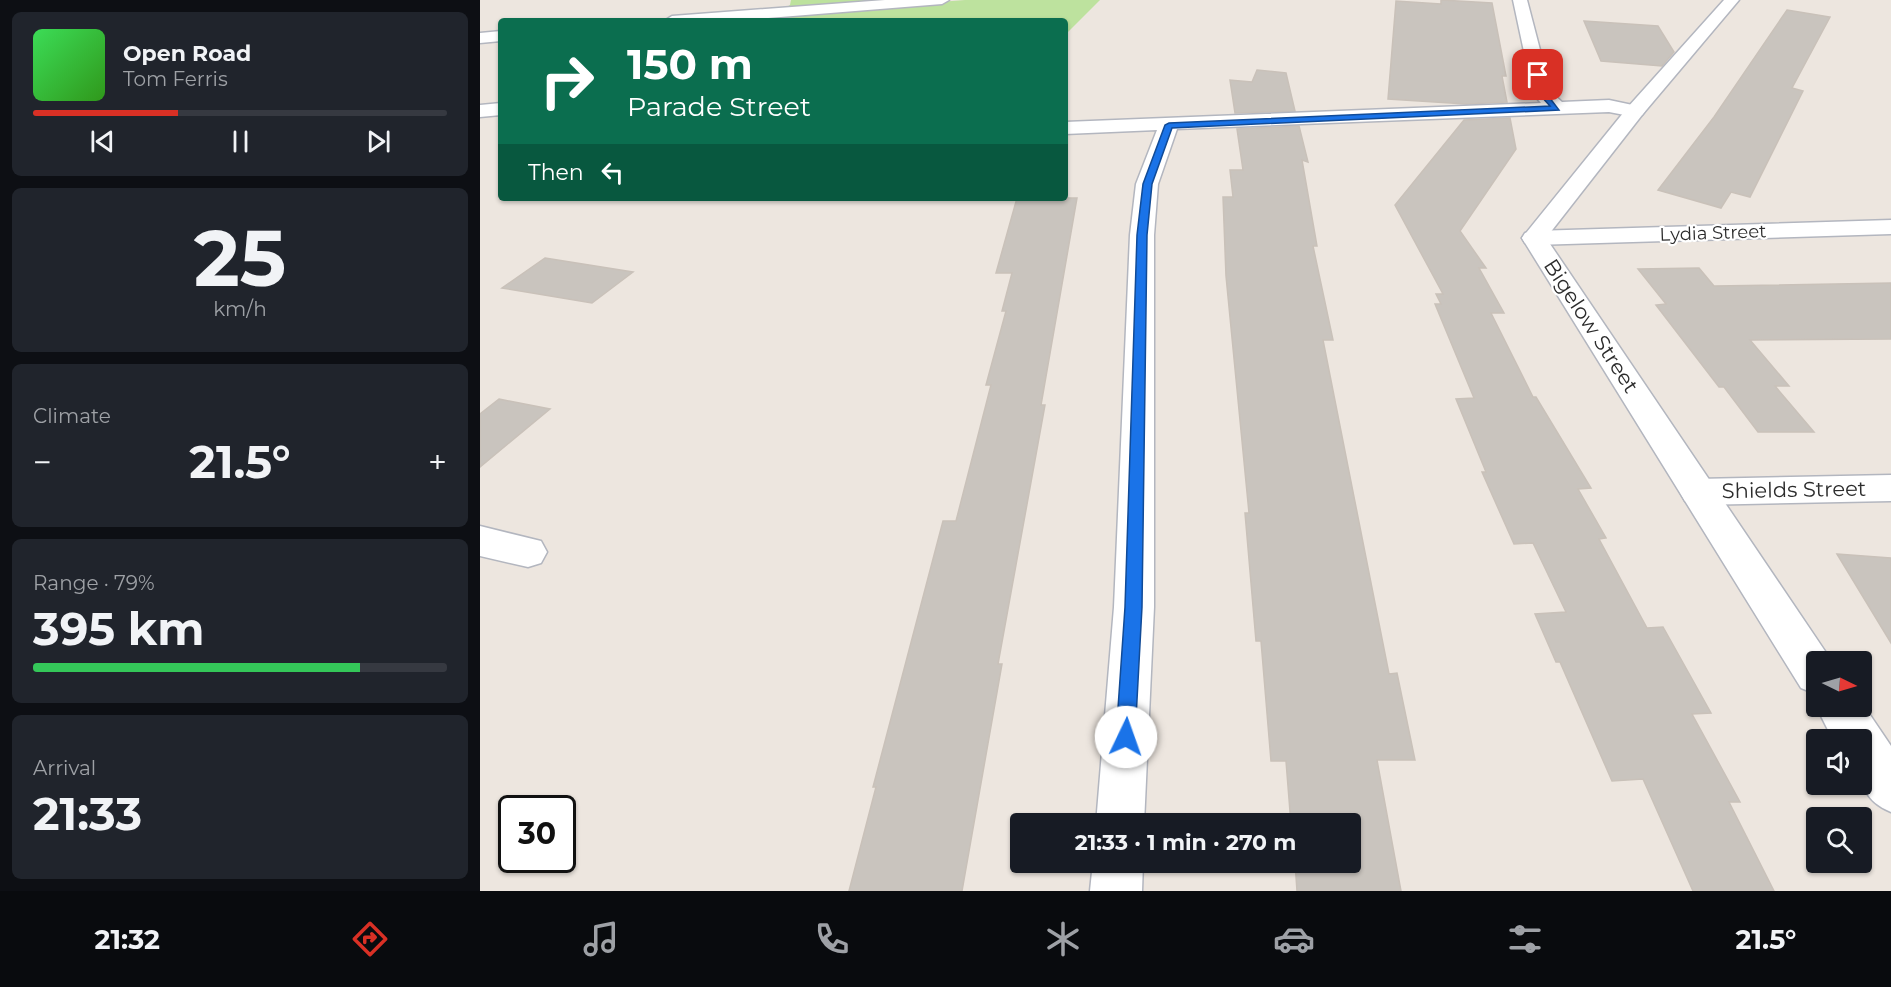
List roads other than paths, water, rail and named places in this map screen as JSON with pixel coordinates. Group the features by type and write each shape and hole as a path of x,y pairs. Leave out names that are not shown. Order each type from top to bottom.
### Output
{"street":[{"path":"707,18 942,0"},
{"path":"1520,0 1542,94 1557,108"},
{"name":"Bigelow Street","path":"1732,0 1635,111 1534,238 1806,659"},
{"path":"480,38 498,36"},
{"path":"1068,128 1609,106 1635,111"},
{"path":"480,111 498,109"},
{"path":"1121,813 1134,607 1142,235 1147,184 1169,125"},
{"name":"Lydia Street","path":"1534,238 1891,227"},
{"name":"Shields Street","path":"1697,492 1891,488"},
{"path":"480,541 528,552"},
{"path":"1846,717 1877,762"},
{"path":"1116,891 1117,873"}]}
